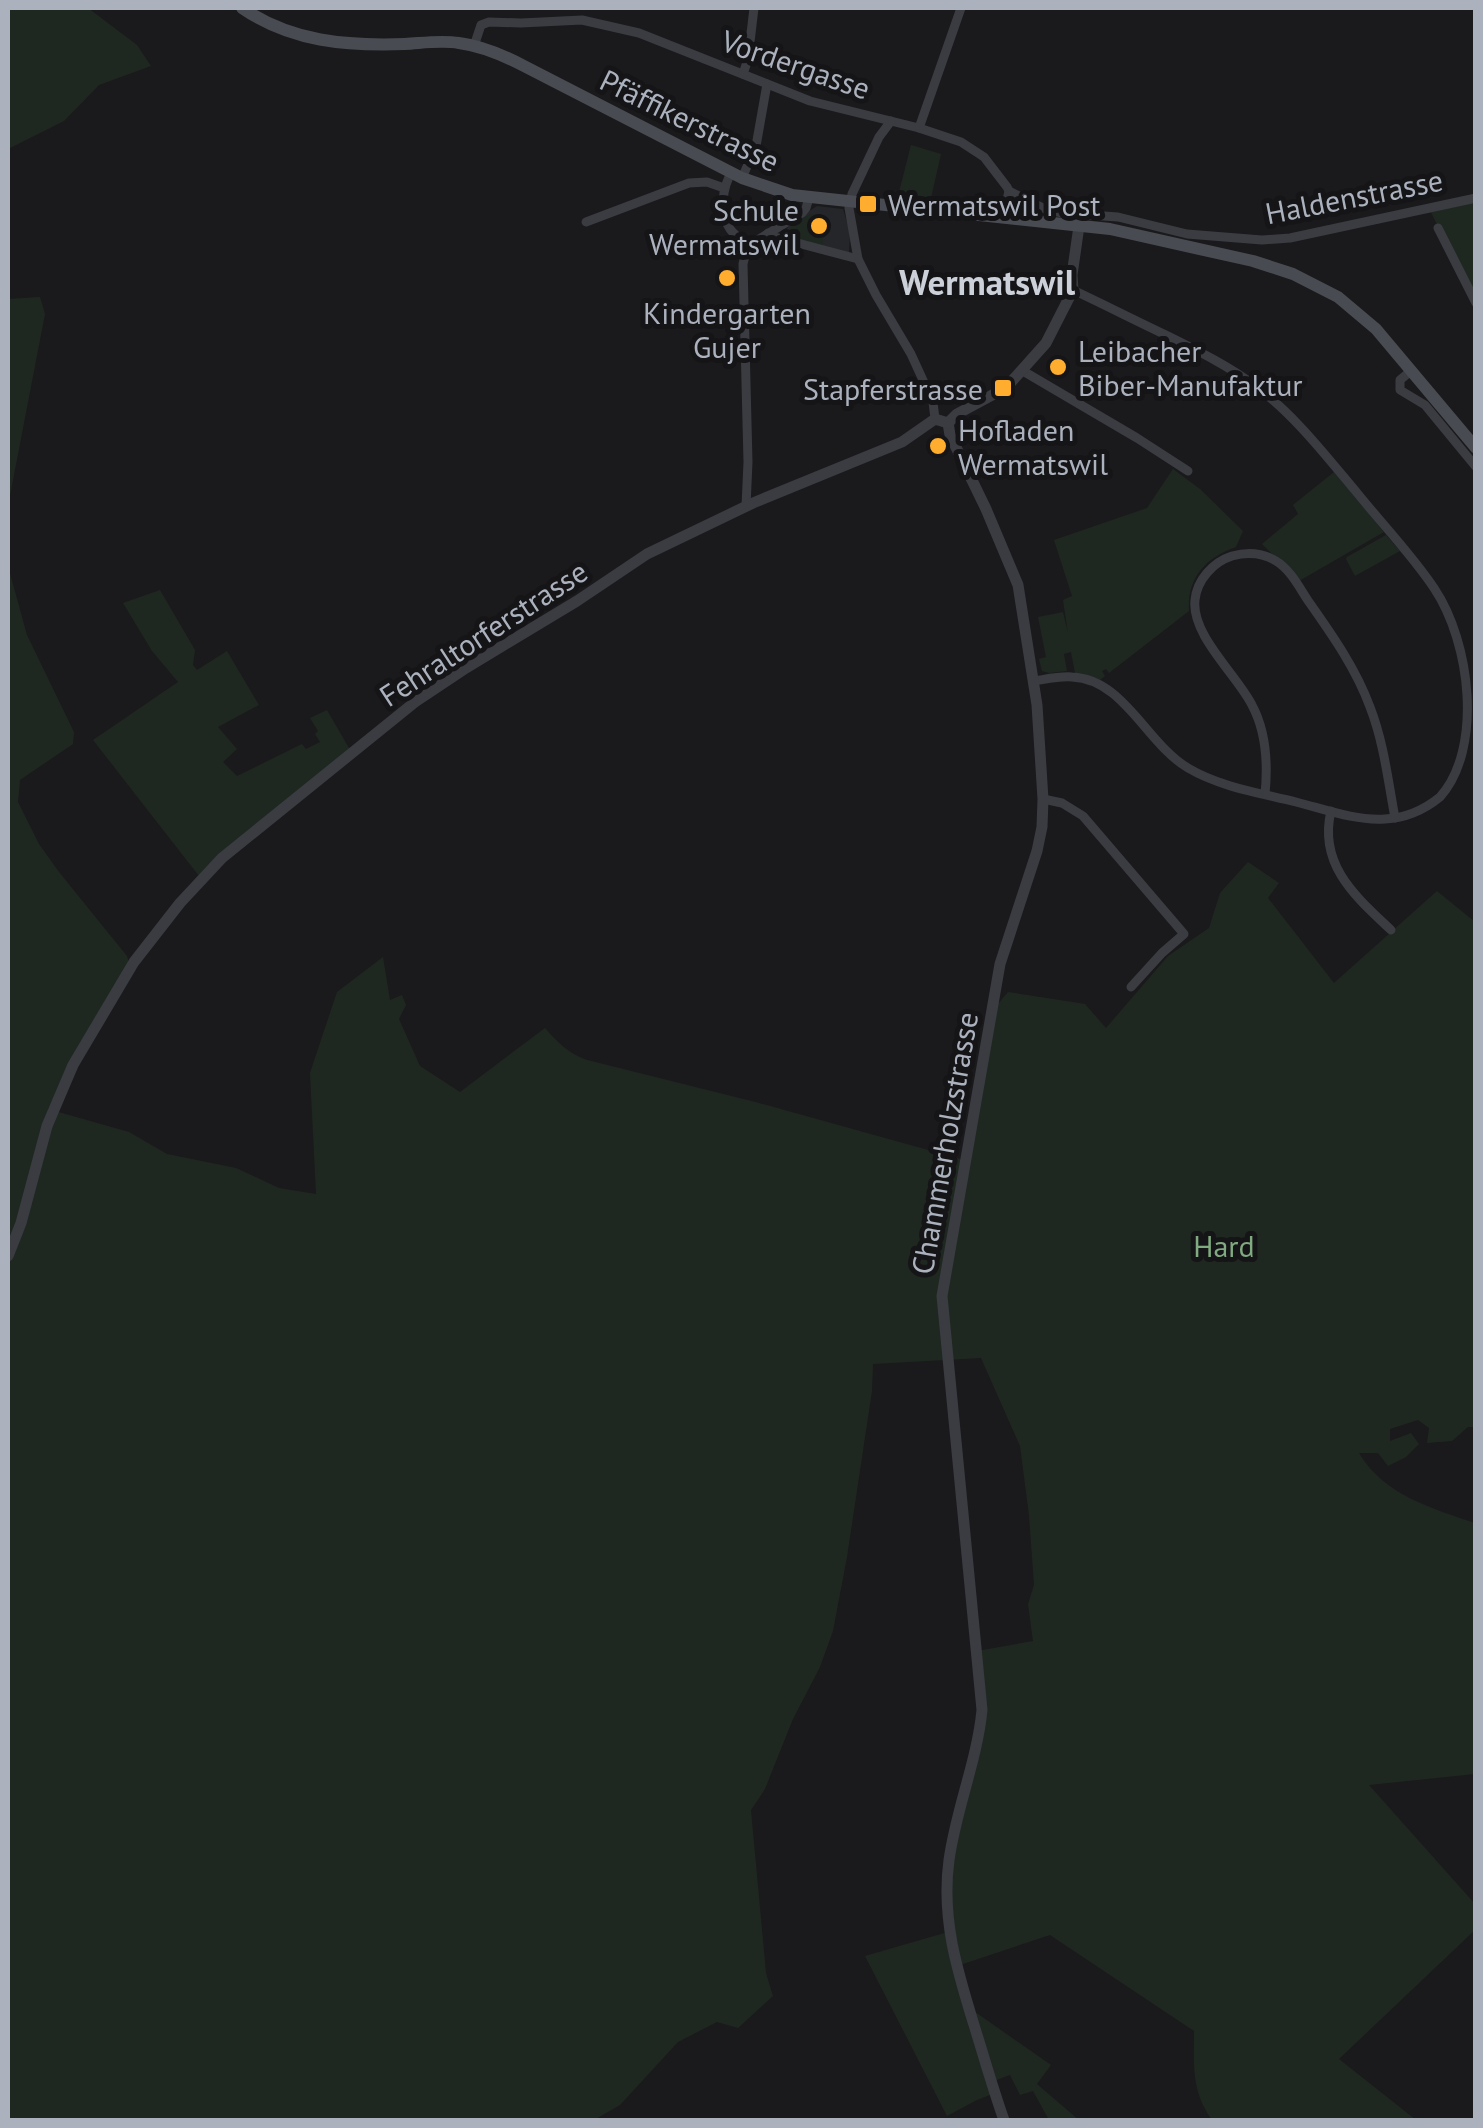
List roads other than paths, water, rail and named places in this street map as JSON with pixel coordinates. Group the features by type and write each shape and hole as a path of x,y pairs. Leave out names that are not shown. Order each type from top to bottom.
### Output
{"main road":[{"name":"Pfäffikerstrasse","path":"242,8 277,28 332,43 444,41 474,46 524,66 737,175 780,192 1110,229 1266,264 1316,284 1367,320 1476,448"}],"street":[{"path":"743,74 754,8"},
{"path":"919,128 961,8"},
{"name":"Vordergasse","path":"474,46 481,25 488,22 582,20 639,33 810,101 919,128 974,148 1009,191"},
{"path":"749,246 727,225 724,188 756,146 767,84"},
{"path":"869,116 879,138"},
{"path":"850,202 890,121"},
{"path":"586,222 689,183 707,182 724,188"},
{"path":"1003,218 1009,191"},
{"name":"Haldenstrasse","path":"1009,191 1053,212 1118,217 1187,234 1262,240 1290,238 1476,198"},
{"path":"746,506 743,264 749,246 802,212 809,198"},
{"name":"Chammerholzstrasse","path":"850,202 858,259 911,354 1018,585 1040,734 1042,827 1000,964 942,1296 982,1710 978,1743 952,1840 946,1906 956,1966 1004,2120"},
{"path":"782,239 785,223"},
{"name":"Fehraltorferstrasse","path":"8,1256 47,1126 73,1065 134,962 222,858 442,683 646,554 746,506 902,442 1003,388 1046,343 1073,290 1078,226"},
{"path":"1438,228 1476,304"},
{"path":"768,233 858,259"},
{"path":"1034,681 1072,677 1098,684 1120,700 1159,746 1183,765 1216,781 1370,819 1395,818 1419,810 1446,792 1465,767 1475,736 1466,662 1436,590 1294,420 1255,385 1209,356 1073,290"},
{"path":"1412,370 1400,380 1400,390 1425,406 1476,468"},
{"path":"1023,371 1188,471"},
{"path":"1265,794 1267,758 1257,716 1203,633 1195,609 1198,587 1210,570 1226,559 1246,554 1275,560 1287,570 1355,673 1379,736 1395,818"},
{"path":"1043,799 1062,803 1083,816 1184,934 1131,987"},
{"path":"1331,811 1330,839 1339,872 1356,897 1391,930"}],"place":[{"name":"Wermatswil Post","path":"868,204"},
{"name":"Schule Wermatswil","path":"819,226"},
{"name":"Kindergarten Gujer","path":"727,278"},
{"name":"Leibacher Biber-Manufaktur","path":"1058,367"},
{"name":"Stapferstrasse","path":"1003,388"},
{"name":"Hofladen Wermatswil","path":"938,446"}],"district":[{"name":"Wermatswil","path":"987,282"}],"park label":[{"name":"Hard","path":"1224,1245"}]}
